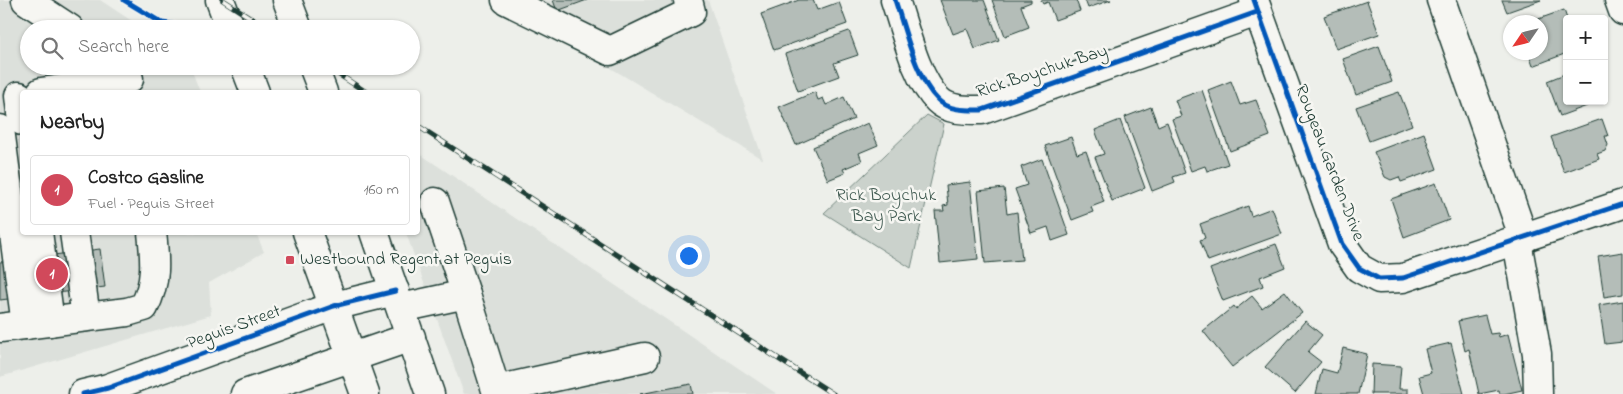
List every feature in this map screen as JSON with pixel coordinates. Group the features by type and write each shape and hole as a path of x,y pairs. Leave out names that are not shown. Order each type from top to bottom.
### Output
{"street":[{"path":"26,0 56,20"},
{"path":"220,0 228,20"},
{"path":"287,0 295,20"},
{"path":"506,0 610,51 692,12 688,0"},
{"name":"Rick Boychuk Bay","path":"895,0 924,81 939,101 960,110 982,110 1256,6"},
{"path":"1441,0 1521,240 1537,354 1538,394"},
{"path":"1619,0 1623,11"},
{"name":"Rougeau Garden Drive","path":"1256,6 1342,244 1359,268 1379,279 1403,278 1521,240 1623,204"},
{"path":"248,75 254,90"},
{"path":"316,75 322,90"},
{"path":"71,90 129,79"},
{"path":"0,129 20,208"},
{"path":"435,202 496,390 645,357"},
{"path":"27,235 49,322"},
{"path":"38,235 49,322"},
{"path":"49,322 53,235"},
{"path":"49,322 73,235"},
{"path":"49,322 89,235"},
{"path":"49,322 128,312 144,307 152,292 156,268 152,235"},
{"path":"308,235 365,394"},
{"path":"375,235 430,394"},
{"path":"0,240 49,322"},
{"name":"Peguis Street","path":"83,394 108,388 334,306 466,294"},
{"path":"244,394 411,337"}],"shaded area":[{"path":"0,0 100,0 130,20 20,20 20,75 193,75 199,90 20,90 20,235 257,235 264,252 209,283 211,315 0,377"},
{"path":"498,0 708,0 763,159 762,159"},
{"path":"420,154 777,394 464,394 407,235 420,235"}],"green space":[{"name":"Rick Boychuk Bay Park","path":"927,115 944,124 911,268 824,213"}],"building":[{"path":"553,0 587,0 557,11"},
{"path":"799,0 813,0 817,10 839,2 847,24 774,50 761,14"},
{"path":"940,0 984,0 999,40 975,49 967,29 953,34"},
{"path":"992,0 1031,0 1031,2 1021,6 1029,27 1005,36"},
{"path":"1041,0 1076,0 1080,11 1055,20 1048,2 1043,4"},
{"path":"1085,0 1111,0 1088,8"},
{"path":"1502,0 1541,0 1507,12"},
{"path":"1367,1 1379,34 1336,49 1324,16"},
{"path":"1564,10 1566,15 1563,15 1563,55 1533,66 1531,60 1548,60 1548,16"},
{"path":"849,31 858,55 834,63 839,76 798,91 785,54"},
{"path":"1379,46 1392,82 1356,95 1343,59"},
{"path":"1563,75 1563,105 1590,105 1560,116 1547,81"},
{"path":"1231,81 1240,105 1256,100 1270,136 1230,151 1208,90"},
{"path":"1202,90 1228,164 1207,171 1205,166 1191,171 1172,119 1181,116 1175,100"},
{"path":"815,92 818,100 823,98 826,105 844,97 854,119 796,145 779,107"},
{"path":"1399,92 1412,125 1369,141 1356,107"},
{"path":"1151,107 1158,126 1167,122 1185,173 1173,177 1175,182 1152,191 1125,117"},
{"path":"1602,119 1608,136 1605,136 1608,145 1605,151 1597,154 1599,159 1564,172 1551,137"},
{"path":"1120,120 1145,188 1112,201 1095,157 1104,154 1095,130"},
{"path":"868,123 878,145 859,153 862,161 843,169 845,173 828,180 813,147"},
{"path":"1424,133 1437,169 1401,182 1399,177 1391,180 1385,177 1374,152"},
{"path":"1071,137 1077,154 1086,151 1104,202 1091,207 1093,212 1072,220 1045,146"},
{"path":"1042,159 1069,235 1052,241 1048,227 1031,233 1015,189 1027,185 1021,167"},
{"path":"970,182 978,259 940,263 935,211 944,211 943,206 948,205 946,185"},
{"path":"1436,183 1449,220 1404,237 1391,199"},
{"path":"1004,188 1007,214 1017,212 1022,260 985,263 978,191"},
{"path":"1248,206 1251,216 1272,208 1282,234 1208,261 1200,240 1205,238 1200,224"},
{"path":"1276,244 1285,267 1260,277 1263,286 1223,301 1210,269"},
{"path":"100,249 105,287 0,300 0,262"},
{"path":"1623,252 1623,294 1604,297 1598,256"},
{"path":"1285,291 1302,313 1232,367 1203,331 1234,306 1236,309 1252,296 1262,308"},
{"path":"1623,301 1623,342 1605,344 1599,305"},
{"path":"1485,315 1490,334 1498,333 1499,337 1508,334 1522,390 1504,394 1500,394 1499,390 1479,394 1469,349 1465,351 1458,321"},
{"path":"1305,321 1322,335 1308,352 1321,362 1295,393 1265,367"},
{"path":"1451,343 1464,394 1424,394 1419,376 1431,373 1425,349"},
{"path":"1343,348 1367,354 1358,394 1316,394 1322,369 1337,373"},
{"path":"1372,364 1401,366 1399,389 1408,389 1408,394 1371,394"},
{"path":"691,384 693,394 640,394"}],"railway":[{"path":"223,0 254,20"},
{"path":"340,75 363,90"},
{"path":"420,127 833,394"}],"cycle path":[{"path":"124,0 157,20"},
{"path":"895,0 917,67 930,91 942,104 971,110 982,110 1257,12"},
{"path":"1254,0 1342,244 1359,268 1379,279 1403,278 1623,204"},
{"path":"83,394 108,388 334,306 395,291"}],"place":[{"name":"Westbound Regent at Peguis","path":"290,260"},
{"name":"Costco Gasline","path":"52,274"}]}
